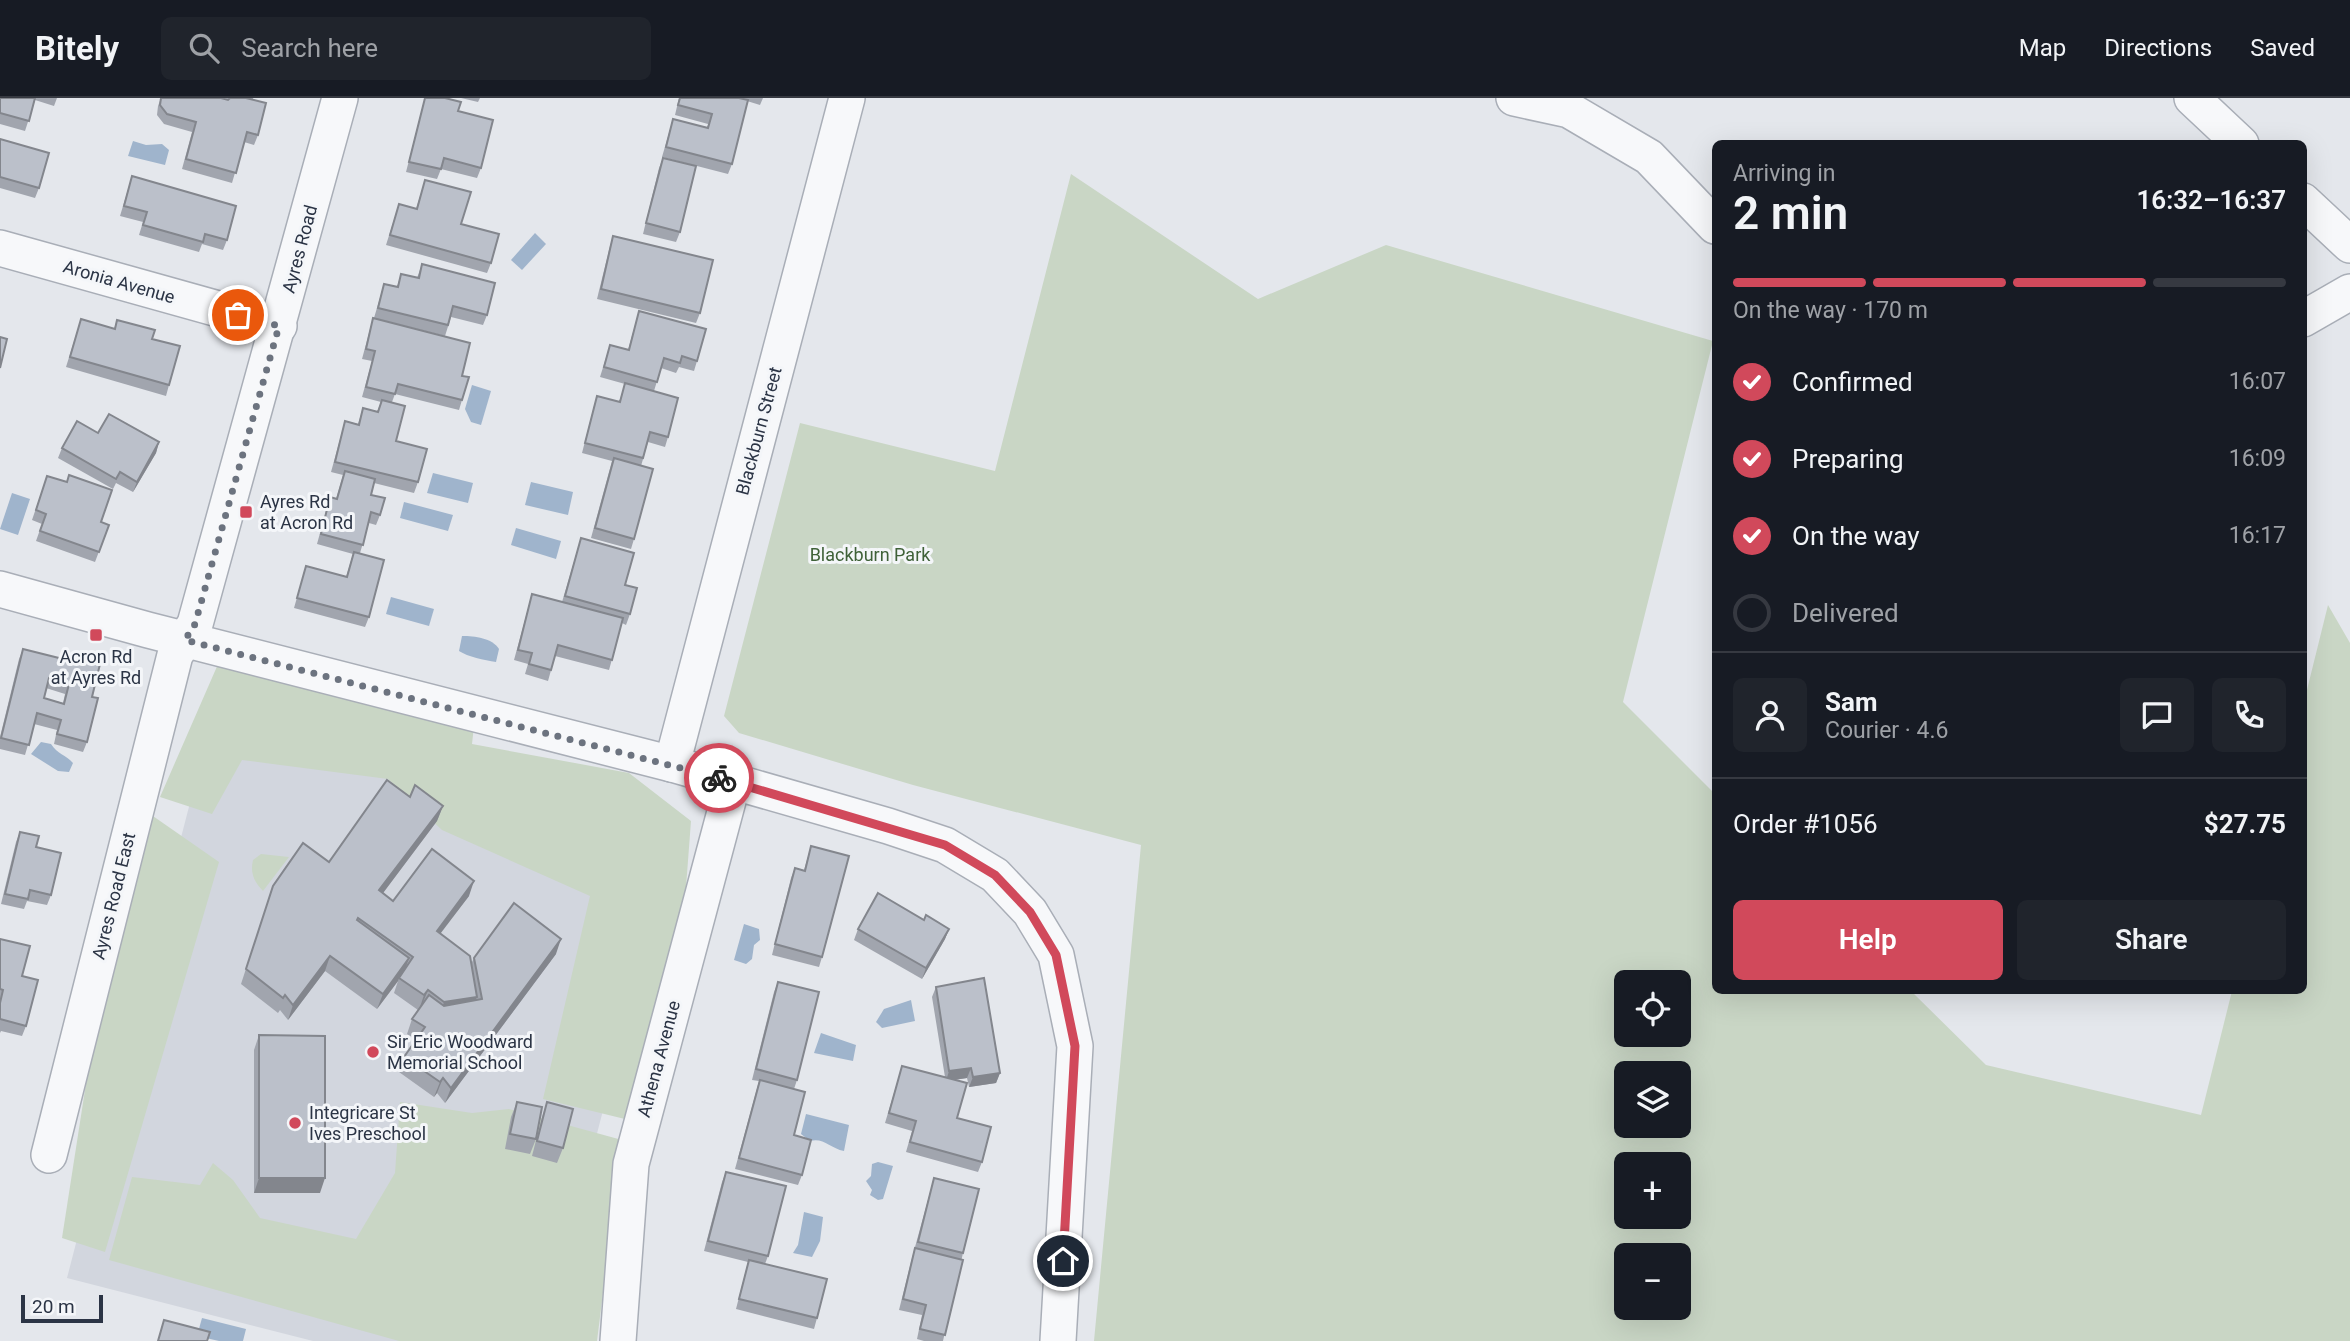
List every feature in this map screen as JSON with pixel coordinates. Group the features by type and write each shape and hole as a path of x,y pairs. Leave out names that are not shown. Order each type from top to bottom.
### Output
{"street":[{"name":"Ayres Road","path":"185,640 195,624 340,98"},
{"name":"Blackburn Street","path":"672,764 847,98"},
{"path":"1514,98 1569,110 1649,157 1712,223"},
{"path":"2192,98 2237,140"},
{"path":"2307,205 2350,244"},
{"name":"Aronia Avenue","path":"0,248 279,326"},
{"path":"2307,317 2350,292"},
{"path":"0,589 185,640 672,764 945,845 995,875 1030,912 1056,955 1075,1046 1058,1341"},
{"name":"Ayres Road East","path":"49,1155 175,655 185,640"},
{"name":"Athena Avenue","path":"618,1341 631,1164 733,782"}],"shaded area":[{"name":"Sir Eric Woodward Memorial School","path":"213,714 675,834 594,1145 578,1341 313,1341 67,1278"}],"green space":[{"name":"Blackburn Park","path":"1071,174 1258,299 1386,245 1712,341 1623,702 1712,791 1712,994 1914,994 1986,1065 2201,1115 2231,994 2307,994 2307,690 2328,605 2350,643 2350,1341 1094,1341 1141,845 913,785 739,733 724,716 800,423 995,471"},
{"path":"222,655 474,726 472,744 629,773 691,821 682,940 629,1120 543,1099 590,896 442,830 388,779 242,760 212,814 160,797"},
{"path":"150,814 219,862 105,1252 62,1238 94,1032"},
{"path":"261,854 289,857 263,891 252,873 253,860"},
{"path":"400,1102 472,1113 509,1109 622,1140 597,1341 399,1341 109,1260 132,1177 200,1185 213,1163 233,1180 260,1218 356,1239 395,1173"}],"water":[{"path":"133,141 146,145 162,144 169,150 165,165 128,156"},
{"path":"535,233 546,244 522,270 511,260"},
{"path":"472,385 491,391 481,425 471,422 465,409"},
{"path":"433,473 473,483 468,503 427,493"},
{"path":"531,482 573,492 568,515 525,505"},
{"path":"12,493 30,499 18,535 0,529"},
{"path":"404,502 453,515 448,531 400,518"},
{"path":"516,528 561,541 556,559 511,545"},
{"path":"391,597 434,609 429,626 386,614"},
{"path":"462,636 478,637 496,645 499,649 496,662 471,657 459,651"},
{"path":"41,742 51,744 73,763 69,772 58,771 31,754"},
{"path":"744,924 759,929 760,940 754,945 752,959 746,964 734,960"},
{"path":"911,1000 915,1021 882,1028 876,1022 884,1009"},
{"path":"821,1033 856,1045 853,1061 814,1053"},
{"path":"806,1114 849,1125 844,1151 819,1140 810,1141 801,1134"},
{"path":"878,1162 893,1166 883,1199 878,1200 870,1195 872,1190 866,1181 871,1176 872,1164"},
{"path":"804,1212 823,1217 820,1241 812,1257 793,1253 798,1245"},
{"path":"202,1318 246,1329 243,1341 219,1341 197,1336"}],"building":[{"path":"0,98 35,98 29,121 0,113"},
{"path":"161,98 246,98 266,103 258,135 247,132 236,173 186,159 196,122 167,114 160,105"},
{"path":"425,98 445,98 461,102 458,111 493,120 481,168 444,158 441,169 409,162"},
{"path":"680,98 748,100 732,164 666,147 673,119 708,128 712,114 678,105"},
{"path":"0,139 49,153 39,188 0,177"},
{"path":"663,158 696,166 680,232 646,223"},
{"path":"132,176 236,206 227,240 205,234 203,242 143,225 147,212 124,206"},
{"path":"425,180 471,192 461,224 499,234 491,263 390,235 399,204 417,209"},
{"path":"613,236 713,260 700,313 601,289"},
{"path":"422,264 495,283 487,315 453,306 448,325 378,308 384,284 398,287 401,274 419,278"},
{"path":"639,311 706,329 697,361 682,356 680,363 664,358 657,382 604,367 610,345 629,350"},
{"path":"373,318 470,343 462,376 469,377 462,400 398,384 395,394 366,387 375,351 366,349"},
{"path":"81,319 115,329 117,320 155,330 152,339 180,346 169,385 70,357"},
{"path":"0,337 7,339 0,368"},
{"path":"625,383 678,398 668,437 650,432 643,458 585,443 597,396 620,402"},
{"path":"382,400 405,406 396,441 427,449 418,482 335,462 345,421 359,425 363,408 378,412"},
{"path":"109,414 159,442 137,482 120,472 116,479 62,448 77,421 98,433"},
{"path":"614,458 653,469 634,539 595,528"},
{"path":"345,471 375,479 371,495 385,498 380,515 371,512 363,545 321,534 330,497 337,499"},
{"path":"69,475 112,490 101,522 109,525 99,552 40,531 46,514 36,510 47,476 67,482"},
{"path":"581,538 634,553 625,585 637,588 630,614 565,596"},
{"path":"354,552 384,560 369,617 297,598 306,566 347,577"},
{"path":"532,594 623,618 612,660 558,645 551,670 529,664 532,653 518,650"},
{"path":"23,649 75,662 76,658 100,664 92,697 98,698 87,742 57,734 61,720 37,713 29,745 1,738","holes":["49,678 69,684 64,704 44,698"]},
{"path":"387,780 410,797 415,785 443,806 379,890 393,901 432,849 474,881 437,931 470,956 477,997 444,1002 428,990 424,995 399,978 413,957 358,918 357,920 409,958 383,994 330,956 293,1005 285,995 283,998 246,969 273,886 303,843 329,862"},
{"path":"20,832 39,836 36,847 61,853 51,895 30,890 28,899 5,894"},
{"path":"811,846 849,856 822,957 775,944 795,868 805,871"},
{"path":"878,893 924,920 926,915 949,929 926,968 858,929"},
{"path":"514,903 561,939 451,1088 443,1078 440,1082 404,1057 425,1027 412,1019 429,995 444,1006 482,999 474,958"},
{"path":"0,939 30,946 22,976 38,980 26,1026 0,1019 3,990 0,989"},
{"path":"984,978 1000,1073 973,1077 971,1068 949,1071 936,987"},
{"path":"778,982 819,992 797,1080 756,1069"},
{"path":"259,1035 325,1036 325,1178 259,1178"},
{"path":"902,1066 967,1083 957,1118 991,1127 982,1162 910,1142 916,1121 889,1113"},
{"path":"760,1080 805,1092 794,1135 811,1140 802,1175 739,1158"},
{"path":"517,1102 542,1107 536,1139 510,1134"},
{"path":"547,1102 573,1109 563,1148 537,1141"},
{"path":"726,1172 786,1186 768,1256 708,1241"},
{"path":"934,1178 979,1189 963,1253 918,1242"},
{"path":"915,1248 963,1260 945,1335 920,1329 926,1305 903,1299"},
{"path":"749,1260 827,1279 817,1318 739,1299"},
{"path":"164,1320 210,1332 207,1341 158,1341"}],"way so far":[{"path":"238,315 279,326 195,624 185,640 719,778"}],"place":[{"name":"Ayres Rd at Acron Rd","path":"246,512"},
{"name":"Acron Rd at Ayres Rd","path":"96,635"},
{"name":"Sir Eric Woodward Memorial School","path":"373,1052"},
{"name":"Integricare St Ives Preschool","path":"295,1123"}],"route":[{"path":"719,778 945,845 995,875 1030,912 1056,955 1075,1046 1063,1261"}]}
